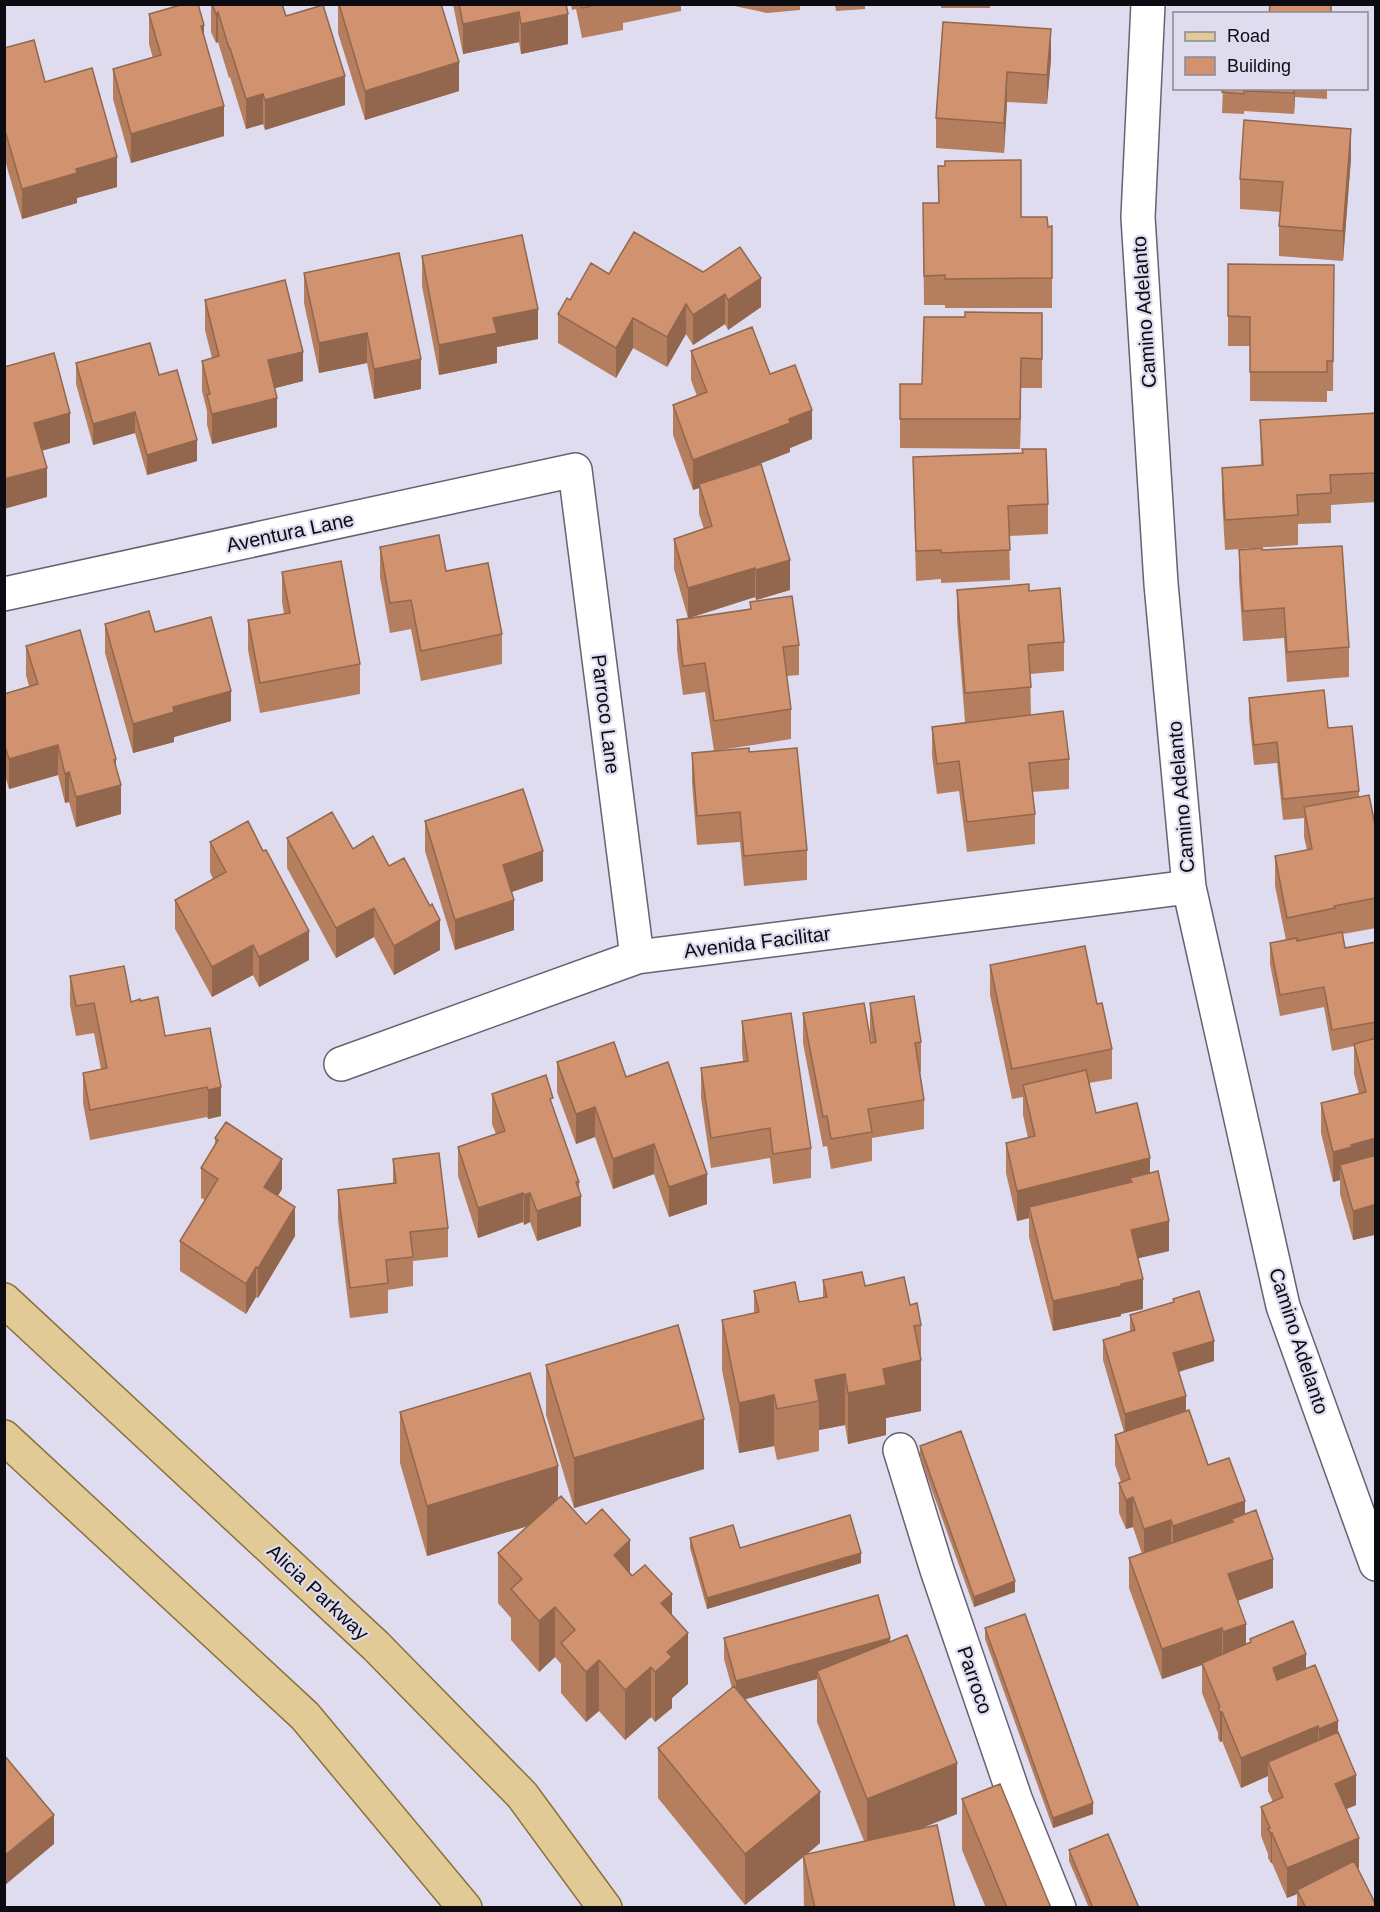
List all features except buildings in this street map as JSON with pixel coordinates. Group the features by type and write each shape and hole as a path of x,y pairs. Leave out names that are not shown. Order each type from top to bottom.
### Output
{"main road":[{"name":"Alicia Parkway","path":"4,1300 376,1646 522,1795 605,1908"},
{"path":"4,1437 305,1716 465,1908"}],"street":[{"name":"Camino Adelanto","path":"1148,4 1138,217 1161,584 1189,887 1283,1306 1376,1564"},
{"name":"Aventura Lane","path":"4,594 575,470"},
{"name":"Parroco Lane","path":"575,470 636,957"},
{"name":"Avenida Facilitar","path":"341,1064 636,957 1189,887"},
{"name":"Parroco","path":"900,1450 937,1570 1016,1801 1059,1908"}]}
